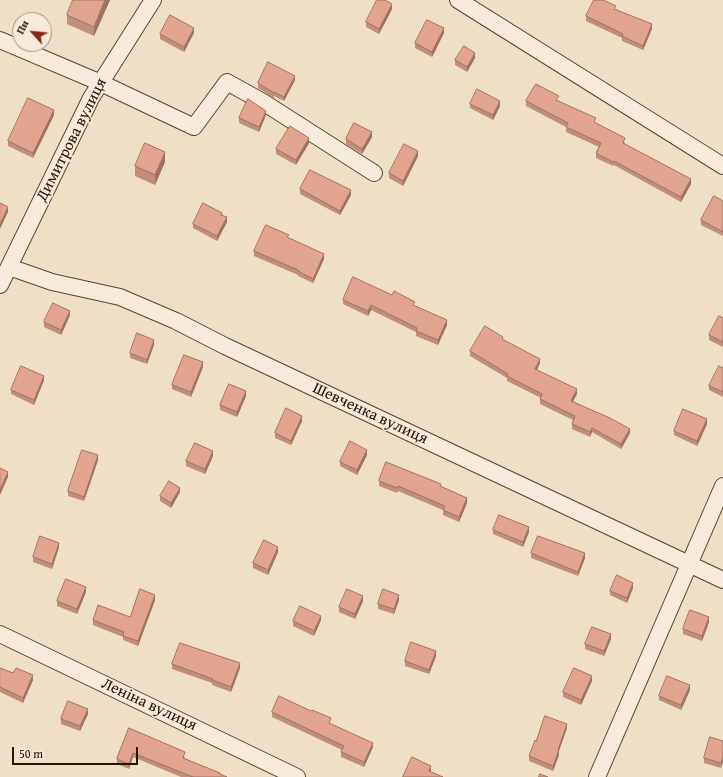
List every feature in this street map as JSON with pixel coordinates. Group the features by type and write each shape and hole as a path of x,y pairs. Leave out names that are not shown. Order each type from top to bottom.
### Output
{"street":[{"name":"Димитрова вулиця","path":"0,285 91,98 153,0"},
{"path":"458,0 723,166"},
{"path":"0,40 101,83 194,127 227,82 263,102 374,173"},
{"name":"Шевченка вулиця","path":"9,267 52,282 120,297 176,321 240,353 723,580"},
{"path":"597,777 723,486"},
{"name":"Леніна вулиця","path":"0,634 297,777"}],"building":[{"path":"73,0 105,0 94,27 67,15"},
{"path":"377,0 385,0 392,4 379,29 366,22"},
{"path":"594,0 603,0 616,6 614,9 652,24 643,46 622,36 623,34 586,16"},
{"path":"170,15 194,28 184,47 160,34"},
{"path":"427,20 444,28 432,52 415,43"},
{"path":"464,46 475,53 467,67 455,60"},
{"path":"268,62 295,76 284,97 274,93 258,83"},
{"path":"536,84 559,96 556,100 596,118 594,122 625,138 623,143 691,179 681,197 596,153 601,143 566,127 568,123 526,101"},
{"path":"477,89 500,101 493,115 470,104"},
{"path":"28,98 54,110 33,153 8,141"},
{"path":"248,99 266,111 259,127 239,118"},
{"path":"354,123 372,132 362,149 346,139"},
{"path":"290,126 309,138 296,160 276,149"},
{"path":"145,143 165,152 155,175 135,166"},
{"path":"404,144 418,151 403,181 389,173"},
{"path":"310,170 351,190 340,211 300,189"},
{"path":"714,196 723,201 723,232 701,220"},
{"path":"0,203 8,207 0,224"},
{"path":"203,203 222,213 221,215 227,217 217,236 193,224"},
{"path":"266,225 289,235 287,237 324,254 313,279 298,270 254,251"},
{"path":"353,277 392,295 394,291 415,302 413,305 447,320 438,340 416,331 417,328 371,305 368,311 343,300"},
{"path":"53,303 70,311 61,330 44,322"},
{"path":"719,316 723,318 723,342 709,335"},
{"path":"485,326 503,337 502,339 540,359 535,369 577,389 571,401 610,418 630,429 621,444 592,428 590,432 572,424 575,416 540,399 542,394 507,376 508,374 470,351"},
{"path":"137,333 154,340 147,360 130,353"},
{"path":"184,355 203,362 191,392 172,385"},
{"path":"21,366 44,376 34,400 11,390"},
{"path":"719,366 723,368 723,392 709,386"},
{"path":"229,384 246,391 237,412 220,405"},
{"path":"286,408 302,416 291,441 275,433"},
{"path":"683,409 707,419 697,441 674,431"},
{"path":"350,441 367,450 357,470 340,462"},
{"path":"195,443 213,451 205,469 186,461"},
{"path":"82,450 98,455 84,497 68,491"},
{"path":"386,462 441,484 440,486 467,498 459,517 443,510 445,506 398,486 397,488 379,481"},
{"path":"0,468 8,472 0,490"},
{"path":"169,481 180,488 171,503 160,496"},
{"path":"499,515 529,527 523,542 493,530"},
{"path":"40,536 59,543 52,564 33,557"},
{"path":"538,536 585,553 578,572 531,553"},
{"path":"264,540 278,547 268,570 253,563"},
{"path":"617,575 633,583 627,598 610,591"},
{"path":"66,579 86,587 77,609 57,601"},
{"path":"140,589 155,595 138,641 123,636 124,632 93,620 98,605 130,617"},
{"path":"347,589 363,596 355,614 339,607"},
{"path":"383,589 399,595 394,609 378,604"},
{"path":"300,606 321,616 314,631 293,621"},
{"path":"690,610 709,617 702,636 683,629"},
{"path":"592,627 611,634 604,651 585,644"},
{"path":"411,642 436,651 429,670 405,661"},
{"path":"180,643 240,663 231,687 172,664"},
{"path":"0,668 13,673 16,668 33,675 23,698 0,687"},
{"path":"574,668 592,676 581,700 563,692"},
{"path":"667,676 690,685 681,705 659,696"},
{"path":"279,696 311,711 312,710 331,718 329,723 373,743 364,762 341,752 344,746 272,712"},
{"path":"68,701 88,709 80,726 61,719"},
{"path":"545,716 567,724 553,766 529,756"},
{"path":"129,728 185,752 183,758 227,777 193,777 133,753 129,764 117,759"},
{"path":"710,737 723,741 723,757 721,763 704,758"},
{"path":"412,757 431,766 429,771 443,777 403,777"},
{"path":"540,774 548,777 539,777"}]}
